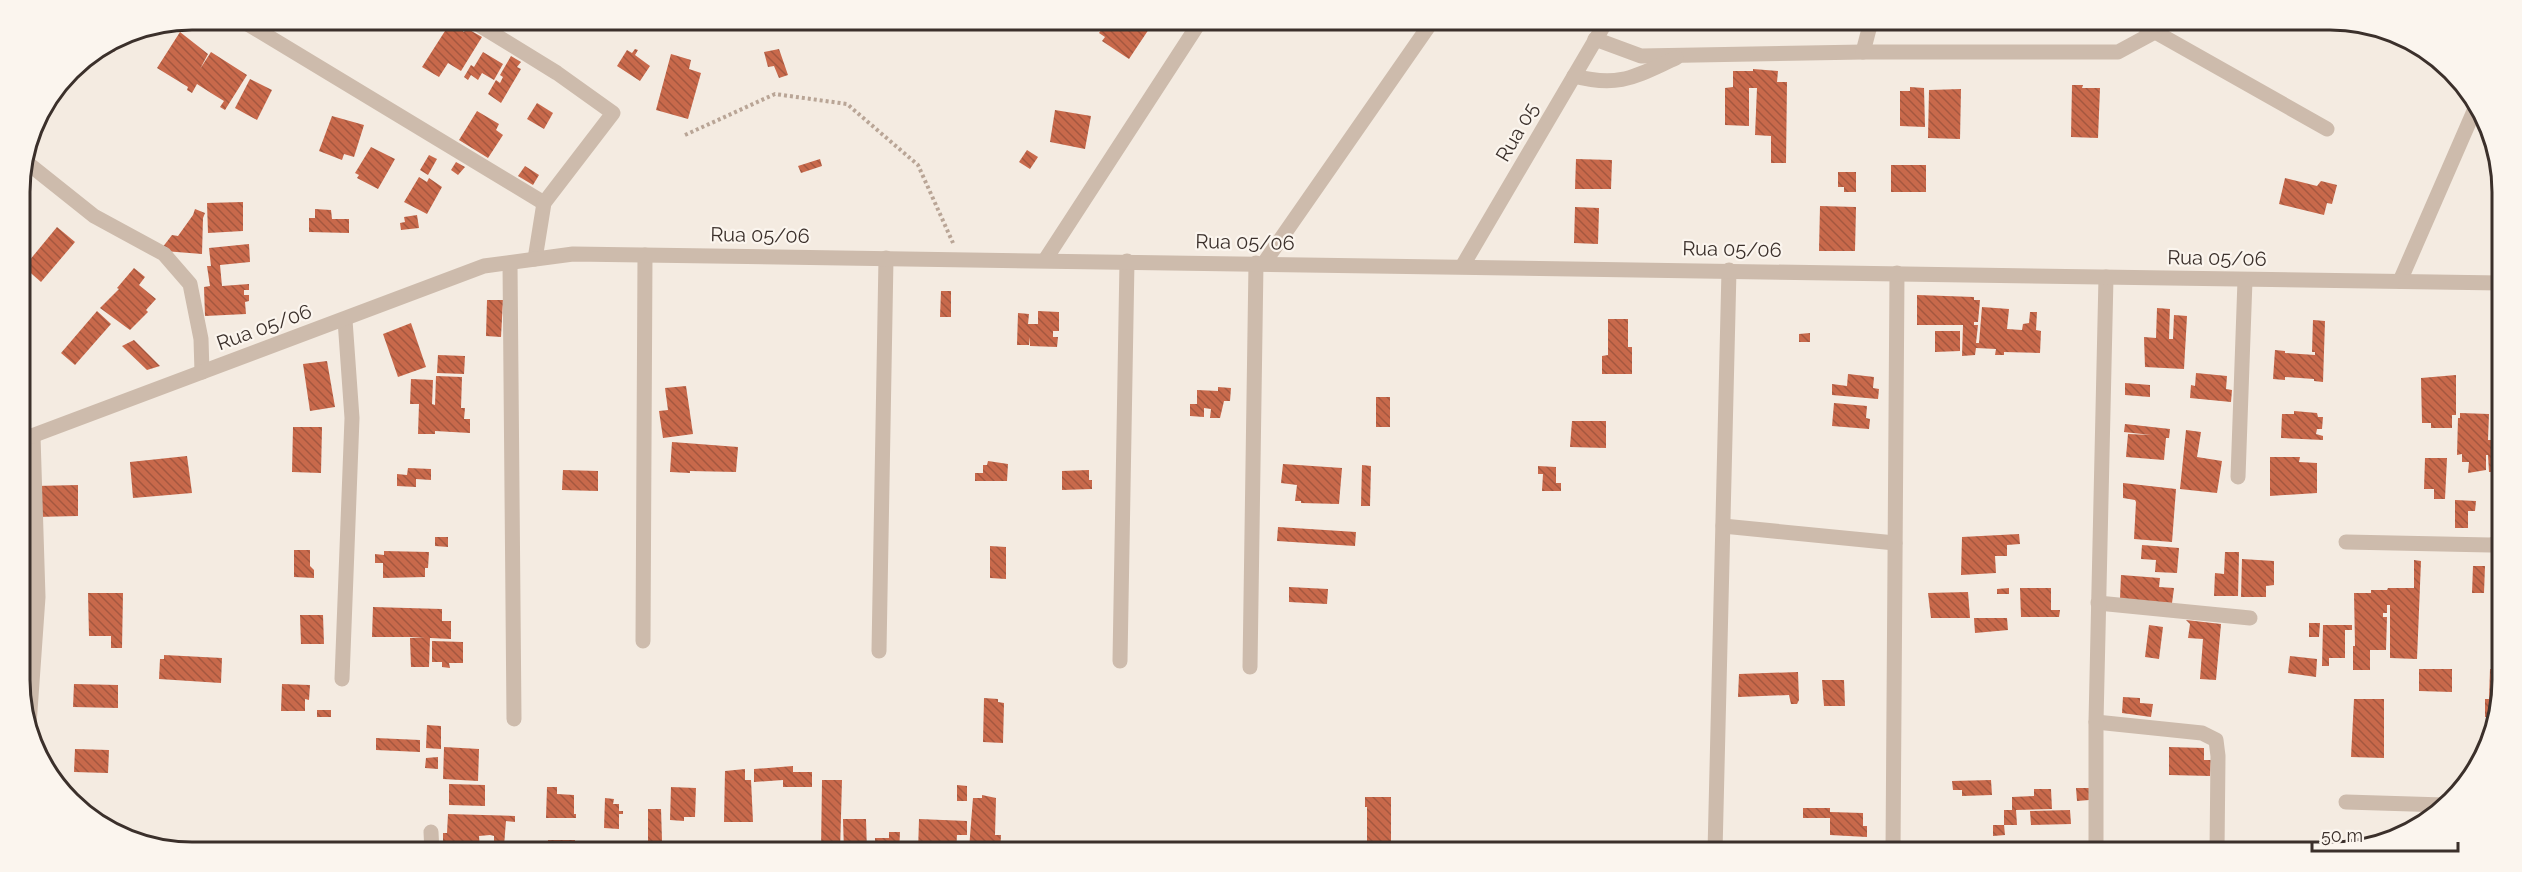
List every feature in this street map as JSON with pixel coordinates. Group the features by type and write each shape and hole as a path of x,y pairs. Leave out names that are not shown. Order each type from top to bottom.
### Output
{"street":[{"path":"258,30 544,202"},
{"path":"487,30 613,113 544,202 535,259"},
{"path":"1046,260 1195,30"},
{"path":"1250,667 1260,263 1426,30"},
{"name":"Rua 05","path":"1463,265 1601,30"},
{"path":"1863,52 1869,30"},
{"path":"2152,30 2327,129"},
{"path":"1596,39 1641,56 1863,52 2118,52 2155,32"},
{"path":"1574,76 1595,81 1628,80 1682,55"},
{"path":"2400,282 2472,115"},
{"path":"32,167 94,216 164,254 190,284 201,339 202,372"},
{"name":"Rua 05/06","path":"30,437 484,266 573,254 1463,265 2492,283"},
{"path":"643,641 645,255"},
{"path":"879,651 886,258"},
{"path":"1120,661 1127,261"},
{"path":"510,262 514,719"},
{"path":"1715,842 1729,270"},
{"path":"1893,842 1897,273"},
{"path":"2096,842 2098,603 2106,277"},
{"path":"2238,477 2245,280"},
{"path":"342,679 352,418 345,320"},
{"path":"30,481 38,597 31,697"},
{"path":"1723,526 1895,543"},
{"path":"2346,542 2492,544"},
{"path":"2098,603 2250,618"},
{"path":"2096,722 2202,733 2216,740 2218,756 2217,842"},
{"path":"2346,802 2433,804"},
{"path":"431,832 432,842"}],"path":[{"path":"686,135 776,94 847,104 918,165 960,259"}],"building":[{"path":"446,30 464,32 470,30 482,37 461,71 448,63 439,77 422,67"},
{"path":"1101,30 1148,30 1129,59 1102,41 1105,37 1099,33"},
{"path":"180,32 208,54 200,69 211,52 247,75 225,110 220,107 224,101 197,84 192,93 187,90 188,87 157,68"},
{"path":"635,49 638,50 635,55 650,66 640,81 617,66 627,50 632,53"},
{"path":"779,49 788,75 779,78 774,66 768,67 764,52"},
{"path":"483,52 503,64 494,80 482,73 478,80 471,75 468,80 464,77 471,65 474,67"},
{"path":"671,54 691,60 689,69 701,73 688,119 656,110"},
{"path":"511,56 521,62 517,67 521,69 501,103 488,94 496,80 500,83 503,77 500,75"},
{"path":"1753,69 1778,71 1777,82 1787,82 1786,163 1771,163 1771,136 1755,135 1757,88 1749,88 1749,126 1725,125 1725,88 1733,87 1733,71 1753,71"},
{"path":"250,79 272,90 257,120 235,108"},
{"path":"2072,85 2083,85 2082,88 2100,88 2098,138 2071,137"},
{"path":"1910,87 1924,88 1925,127 1900,126 1900,91 1910,91"},
{"path":"1961,89 1960,139 1928,138 1929,90"},
{"path":"537,103 553,113 544,129 527,119"},
{"path":"1055,110 1091,116 1085,149 1050,142"},
{"path":"477,111 499,124 496,130 503,135 488,158 459,140"},
{"path":"332,116 364,125 354,157 344,154 342,160 319,151"},
{"path":"371,147 395,159 378,189 357,178 359,175 355,173"},
{"path":"1027,150 1038,157 1030,169 1019,162"},
{"path":"429,155 437,159 428,175 420,170"},
{"path":"820,159 822,166 801,173 798,166"},
{"path":"1576,159 1612,160 1611,189 1575,189"},
{"path":"456,162 465,167 458,175 451,170"},
{"path":"1891,165 1926,165 1926,192 1891,192"},
{"path":"525,166 539,175 533,185 518,176"},
{"path":"1838,172 1856,172 1856,192 1844,192 1844,187 1838,187"},
{"path":"419,177 427,182 429,178 442,187 427,214 404,202"},
{"path":"2285,178 2317,186 2321,181 2337,185 2332,204 2327,203 2324,215 2279,204"},
{"path":"243,202 243,231 208,233 207,203"},
{"path":"1820,206 1856,207 1855,251 1819,251"},
{"path":"1575,207 1599,208 1598,244 1574,243"},
{"path":"195,209 205,213 202,254 164,251 162,248 172,235 178,236"},
{"path":"315,209 331,210 332,219 349,219 349,233 309,232 309,218 315,218"},
{"path":"417,215 419,228 401,230 400,223 405,222 404,217"},
{"path":"57,227 75,242 41,282 30,272 30,260"},
{"path":"249,244 250,262 220,265 222,286 249,284 249,290 244,290 244,295 249,295 249,301 245,302 246,314 205,316 204,287 210,286 207,266 211,266 209,248"},
{"path":"134,268 145,277 139,285 156,299 146,310 148,312 130,330 100,308 119,289 117,288"},
{"path":"941,291 951,291 951,317 940,317"},
{"path":"1917,295 1974,297 1974,300 1980,300 1978,322 1974,322 1974,325 1978,325 1976,343 1979,343 1982,307 2009,309 2007,329 2022,330 2023,324 2029,323 2030,312 2037,312 2036,330 2041,331 2040,353 2004,352 2004,355 1995,355 1996,349 1976,348 1975,355 1962,356 1963,325 1917,325"},
{"path":"487,300 503,300 501,337 486,336"},
{"path":"2157,308 2170,309 2169,339 2173,339 2174,315 2187,316 2184,369 2145,367 2144,337 2156,338"},
{"path":"97,311 111,324 75,365 61,353"},
{"path":"1038,311 1059,312 1059,331 1053,331 1053,337 1058,337 1057,347 1030,346 1030,337 1029,345 1017,345 1018,313 1029,314 1028,324 1038,324"},
{"path":"1608,319 1628,319 1628,347 1632,347 1632,374 1602,374 1602,356 1608,355"},
{"path":"2313,320 2325,321 2323,382 2314,381 2314,379 2285,377 2285,380 2273,379 2275,350 2315,355 2315,352 2312,352"},
{"path":"411,323 426,367 398,377 383,334"},
{"path":"1935,331 1960,331 1960,351 1935,352"},
{"path":"1810,333 1810,342 1799,342 1799,334"},
{"path":"134,340 160,366 147,370 122,346"},
{"path":"438,355 465,356 464,374 437,373"},
{"path":"327,361 335,407 310,411 303,364"},
{"path":"2196,373 2227,376 2226,389 2232,390 2231,402 2190,398 2191,385 2195,386"},
{"path":"1848,374 1874,377 1873,388 1879,389 1878,399 1832,395 1832,384 1847,386"},
{"path":"2456,375 2456,415 2452,415 2452,428 2431,428 2431,423 2422,423 2421,378"},
{"path":"436,376 462,377 461,408 465,408 464,419 470,419 470,433 435,431 435,434 418,434 419,404 410,404 411,379 433,380 432,404 435,405"},
{"path":"2125,383 2150,385 2150,397 2125,395"},
{"path":"686,386 693,434 663,438 659,411 668,410 665,388"},
{"path":"1218,387 1231,388 1230,401 1224,401 1220,418 1210,418 1211,409 1204,408 1204,417 1190,416 1190,404 1197,404 1197,390 1218,391"},
{"path":"1376,397 1390,397 1390,427 1376,427"},
{"path":"1834,403 1867,406 1866,418 1870,419 1869,429 1832,426"},
{"path":"2294,411 2317,413 2318,417 2323,417 2322,429 2317,429 2316,434 2323,436 2323,440 2281,438 2282,414 2294,414"},
{"path":"2460,413 2489,414 2488,440 2492,440 2492,472 2489,472 2488,455 2486,455 2486,470 2468,473 2469,462 2462,462 2462,454 2457,455 2458,418 2460,418"},
{"path":"1572,421 1606,421 1606,448 1570,447"},
{"path":"2125,424 2170,429 2169,438 2166,438 2164,460 2126,457 2128,434 2151,435 2124,432"},
{"path":"293,427 322,427 321,473 292,472"},
{"path":"2186,430 2201,432 2197,457 2222,461 2217,493 2180,489"},
{"path":"672,442 738,447 736,472 670,472"},
{"path":"187,456 192,493 133,498 130,462"},
{"path":"2270,457 2300,457 2299,462 2317,463 2317,493 2270,496"},
{"path":"2425,458 2447,458 2445,499 2434,499 2434,489 2424,489"},
{"path":"988,461 1008,464 1007,481 975,481 975,473 983,473 983,465 987,465"},
{"path":"1283,464 1342,468 1339,504 1295,501 1297,485 1281,483"},
{"path":"1362,465 1371,466 1370,506 1361,506"},
{"path":"1538,466 1556,467 1556,483 1561,483 1561,491 1542,491 1543,474 1538,474"},
{"path":"408,468 431,469 431,480 416,479 416,487 397,486 397,474 407,475"},
{"path":"563,470 598,471 598,491 562,490"},
{"path":"1089,470 1092,489 1062,490 1062,471"},
{"path":"2123,483 2176,489 2172,542 2134,539 2136,502 2123,498"},
{"path":"78,485 78,516 36,517 36,486"},
{"path":"2455,500 2476,501 2475,511 2468,511 2468,528 2455,528"},
{"path":"1278,527 1356,532 1355,546 1277,541"},
{"path":"2019,534 2020,544 2007,545 2007,556 1995,556 1996,573 1961,575 1962,537"},
{"path":"435,537 448,537 448,547 435,546"},
{"path":"2142,545 2179,548 2177,573 2155,572 2156,560 2141,559"},
{"path":"990,546 1006,547 1006,579 990,578"},
{"path":"294,550 310,550 310,566 314,570 314,578 294,577"},
{"path":"384,551 429,552 425,577 383,578 383,563 375,563 375,554 384,555"},
{"path":"2225,552 2239,552 2238,596 2214,596 2215,573 2224,574"},
{"path":"2242,559 2274,561 2274,585 2266,586 2266,597 2241,597"},
{"path":"2414,560 2421,561 2417,659 2390,658 2390,605 2387,605 2387,613 2383,613 2383,617 2387,617 2386,650 2370,650 2370,670 2353,670 2354,593 2371,593 2371,590 2387,590 2388,588 2414,588"},
{"path":"2473,566 2485,566 2484,593 2472,593"},
{"path":"2121,575 2160,578 2159,587 2174,588 2172,603 2120,599"},
{"path":"1289,587 1328,589 1327,604 1289,602"},
{"path":"2009,588 2009,594 1997,594 1997,589"},
{"path":"2020,588 2051,588 2051,610 2060,610 2059,617 2021,617"},
{"path":"1968,592 1970,618 1931,618 1928,593"},
{"path":"88,593 123,593 122,648 111,648 111,636 89,636"},
{"path":"373,607 442,609 442,621 451,621 451,639 430,638 429,667 411,667 410,638 425,637 372,637"},
{"path":"300,615 323,615 324,644 301,644"},
{"path":"1974,618 2007,618 2008,630 1975,633"},
{"path":"2186,620 2221,624 2216,680 2200,679 2203,639 2188,638 2190,624"},
{"path":"2309,623 2320,623 2319,637 2309,637"},
{"path":"2149,625 2163,627 2159,659 2145,657"},
{"path":"2323,625 2352,625 2352,630 2345,630 2345,658 2329,658 2329,666 2322,666"},
{"path":"432,641 463,642 463,663 449,663 450,668 442,667 442,662 432,662"},
{"path":"164,655 222,658 221,683 159,679 160,659 164,659"},
{"path":"2290,656 2317,659 2316,677 2288,673"},
{"path":"2419,669 2452,669 2452,692 2419,691"},
{"path":"2490,669 2492,669 2489,711 2487,717 2485,717 2485,699 2489,699"},
{"path":"1798,672 1799,700 1797,704 1791,704 1789,695 1738,697 1739,674"},
{"path":"1822,680 1844,680 1845,706 1824,706"},
{"path":"74,684 118,685 118,708 73,707"},
{"path":"282,684 310,685 309,700 305,699 305,711 281,711"},
{"path":"2123,697 2140,698 2140,703 2153,704 2151,717 2122,713"},
{"path":"984,698 998,699 998,702 1004,703 1003,743 983,742"},
{"path":"2354,699 2384,699 2384,758 2351,757"},
{"path":"317,710 331,710 331,717 317,717"},
{"path":"427,725 441,726 441,749 426,748"},
{"path":"376,738 420,740 420,752 376,750"},
{"path":"444,747 479,749 478,781 443,779"},
{"path":"2169,747 2204,748 2204,760 2211,760 2210,776 2169,775"},
{"path":"75,749 109,750 108,773 74,772"},
{"path":"438,757 438,769 425,768 426,758"},
{"path":"793,766 793,772 812,772 812,787 783,787 783,780 754,782 754,769"},
{"path":"745,769 745,780 751,780 753,822 724,822 725,771"},
{"path":"822,780 842,780 840,842 821,842"},
{"path":"1991,780 1992,795 1962,796 1962,790 1953,790 1952,781"},
{"path":"449,784 485,785 485,806 449,805"},
{"path":"957,785 967,786 967,801 957,801"},
{"path":"547,787 557,787 557,794 574,795 576,818 546,818"},
{"path":"671,787 696,788 695,817 684,817 684,821 670,820"},
{"path":"2076,788 2089,788 2089,800 2077,801"},
{"path":"2034,789 2051,789 2052,809 2016,810 2017,825 2004,825 2004,810 2012,810 2012,797 2034,796"},
{"path":"982,795 996,798 995,835 1001,835 1001,842 970,842 973,798 982,798"},
{"path":"1365,797 1391,797 1391,842 1367,842 1367,807 1365,807"},
{"path":"605,798 614,799 613,804 619,804 619,811 623,811 623,814 619,814 619,829 604,828"},
{"path":"1803,808 1830,808 1830,812 1863,813 1863,826 1867,826 1867,837 1830,835 1830,818 1803,818"},
{"path":"648,809 661,809 662,841 648,841"},
{"path":"2070,810 2071,824 2031,825 2030,811"},
{"path":"448,814 515,816 515,822 506,821 504,842 494,842 494,836 490,835 479,836 479,842 443,842 443,833 447,833"},
{"path":"843,819 866,819 867,842 844,842"},
{"path":"919,819 967,821 967,835 957,835 957,842 918,842"},
{"path":"1993,825 2004,825 2005,835 1993,836"},
{"path":"889,832 900,832 900,842 875,842 875,838 889,838"},
{"path":"548,840 575,840 575,842 548,842"}]}
